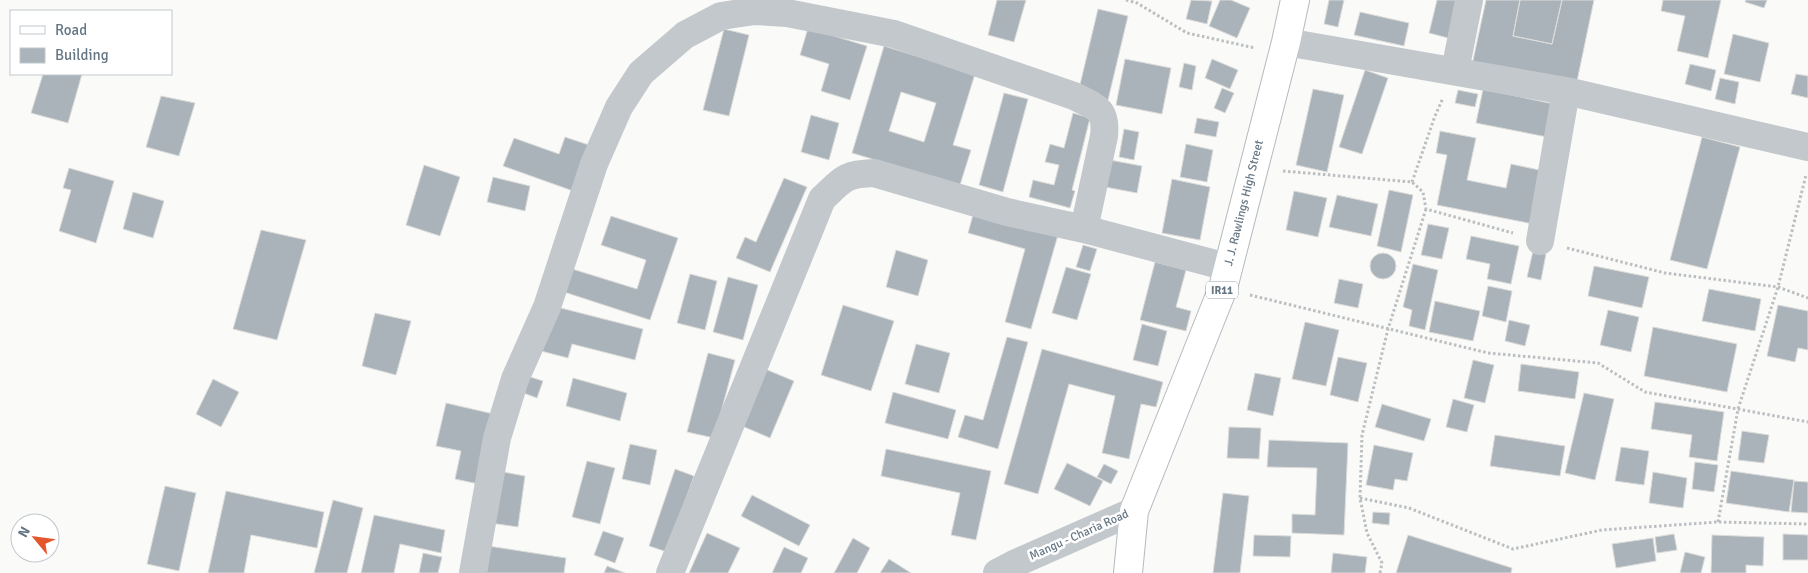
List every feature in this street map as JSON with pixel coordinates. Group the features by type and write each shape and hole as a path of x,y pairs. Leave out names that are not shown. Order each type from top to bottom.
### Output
{"main road":[{"name":"J. J. Rawlings High Street","path":"1128,573 1134,511 1225,278 1295,0"}],"street":[{"path":"1455,71 1469,0"},
{"path":"472,573 497,438 515,379 547,308 594,164 619,107 642,73 685,35 721,16 755,11 787,14 894,34 1074,96 1101,112 1106,121 1084,229"},
{"path":"1284,48 1455,71 1566,91 1808,148"},
{"path":"1540,241 1566,91"},
{"path":"670,573 822,199 843,179 858,174 874,173 1006,212 1084,229 1225,278"},
{"name":"Mangu - Charia Road","path":"997,573 1016,562 1134,511"}],"path":[{"path":"1126,0 1137,3 1187,33 1284,48"},
{"path":"1412,182 1435,116 1455,71"},
{"path":"1718,522 1738,409 1778,287 1808,168"},
{"path":"1380,573 1382,563 1367,533 1360,498 1362,435 1388,330 1426,209"},
{"path":"1225,278 1388,330 1488,353 1598,363 1645,392 1808,422"},
{"path":"1360,498 1409,508 1513,549 1602,530 1718,522 1808,524"}],"building":[{"path":"997,0 1026,0 1014,42 988,35"},
{"path":"1191,0 1212,1 1207,24 1186,19"},
{"path":"1220,0 1231,0 1250,8 1237,38 1209,26"},
{"path":"1329,0 1344,0 1338,27 1324,24"},
{"path":"1437,0 1461,0 1452,39 1429,33"},
{"path":"1486,0 1520,0 1513,36 1552,44 1562,0 1594,0 1576,86 1472,65"},
{"path":"1520,0 1562,0 1552,44 1513,36"},
{"path":"1663,0 1721,0 1708,58 1677,51 1685,16 1661,11"},
{"path":"1746,0 1767,0 1764,8 1745,2"},
{"path":"1098,9 1128,16 1108,100 1078,93"},
{"path":"1360,12 1409,23 1404,46 1354,35"},
{"path":"808,28 867,46 850,100 821,91 829,64 800,55"},
{"path":"724,29 749,35 729,116 703,110"},
{"path":"1733,34 1769,43 1760,82 1724,74"},
{"path":"884,46 975,74 953,145 971,150 960,185 852,153","holes":["901,92 936,103 924,142 889,131"]},
{"path":"1125,59 1171,68 1162,114 1116,105"},
{"path":"1212,59 1238,70 1230,89 1205,78"},
{"path":"1184,63 1196,66 1192,90 1179,87"},
{"path":"1690,64 1716,70 1711,91 1685,84"},
{"path":"1365,70 1388,78 1362,154 1339,147"},
{"path":"1796,74 1808,76 1808,98 1791,94"},
{"path":"43,75 82,75 68,123 31,113"},
{"path":"1720,78 1739,82 1735,104 1715,99"},
{"path":"1222,88 1234,93 1225,113 1214,108"},
{"path":"1313,89 1344,95 1327,172 1296,165"},
{"path":"1483,89 1554,104 1547,137 1476,123"},
{"path":"1458,90 1478,94 1475,107 1455,103"},
{"path":"1004,93 1028,99 1003,192 979,185"},
{"path":"161,96 195,103 179,156 146,147"},
{"path":"1073,113 1090,118 1072,190 1075,191 1070,208 1029,197 1033,180 1054,185 1059,165 1045,162 1050,144 1064,148"},
{"path":"811,115 839,123 829,160 801,152"},
{"path":"1197,118 1219,122 1216,137 1194,133"},
{"path":"1124,129 1139,132 1134,160 1119,157"},
{"path":"1440,131 1476,138 1467,180 1506,188 1511,164 1544,171 1533,224 1437,205 1447,155 1436,153"},
{"path":"565,137 589,145 573,191 503,166 514,138 559,154"},
{"path":"1702,137 1740,147 1707,269 1670,260"},
{"path":"1186,144 1213,150 1207,182 1180,177"},
{"path":"1110,160 1142,166 1137,193 1105,187"},
{"path":"424,165 460,177 440,236 406,225"},
{"path":"69,168 114,181 96,243 59,231 71,190 63,188"},
{"path":"493,177 530,186 525,211 487,202"},
{"path":"784,178 807,187 770,272 736,258 745,237 756,242"},
{"path":"1172,179 1210,187 1200,240 1162,233"},
{"path":"1389,190 1413,195 1401,252 1377,246"},
{"path":"1294,191 1327,198 1318,237 1286,230"},
{"path":"133,192 164,201 153,238 123,229"},
{"path":"1337,195 1378,204 1371,236 1329,227"},
{"path":"974,211 1058,235 1031,329 1005,322 1025,249 968,233"},
{"path":"611,216 678,238 650,320 561,291 569,268 637,289 646,260 601,245"},
{"path":"1428,224 1449,228 1442,259 1421,255"},
{"path":"261,230 306,240 277,340 233,329"},
{"path":"1471,236 1519,246 1511,284 1487,279 1490,264 1466,259"},
{"path":"1083,245 1097,249 1090,271 1076,267"},
{"path":"896,250 928,260 918,296 886,287"},
{"path":"1533,251 1546,254 1541,280 1527,277"},
{"path":"1383,253 1392,257 1396,266 1392,275 1383,279 1374,275 1370,266 1374,257"},
{"path":"1155,262 1186,270 1176,307 1191,311 1186,331 1140,320"},
{"path":"1413,264 1438,270 1425,330 1409,326 1412,310 1403,307"},
{"path":"1594,266 1649,277 1642,308 1588,296"},
{"path":"1066,267 1091,274 1077,320 1052,313"},
{"path":"690,274 717,281 705,330 677,323"},
{"path":"728,277 758,285 743,340 713,332"},
{"path":"1339,279 1363,284 1358,308 1334,303"},
{"path":"1488,286 1512,291 1506,322 1482,316"},
{"path":"1709,289 1761,299 1755,331 1702,321"},
{"path":"1435,301 1480,311 1473,341 1429,332"},
{"path":"843,305 894,321 871,391 821,375"},
{"path":"1778,305 1808,311 1808,350 1798,348 1795,362 1767,356"},
{"path":"553,306 643,329 635,360 572,344 568,358 541,351"},
{"path":"1608,310 1639,317 1631,352 1600,345"},
{"path":"375,313 411,321 396,375 362,366"},
{"path":"1509,320 1530,325 1525,346 1505,341"},
{"path":"1305,322 1339,330 1326,386 1292,379"},
{"path":"1142,324 1167,331 1158,366 1133,360"},
{"path":"1653,327 1737,344 1727,392 1644,376"},
{"path":"1007,337 1028,342 998,449 958,437 965,415 983,420"},
{"path":"916,344 950,353 939,393 905,384"},
{"path":"1042,349 1163,382 1156,407 1141,404 1129,459 1102,453 1115,396 1069,384 1038,494 1004,484"},
{"path":"708,353 735,360 714,438 687,432"},
{"path":"1338,357 1367,363 1358,402 1330,395"},
{"path":"1473,360 1494,365 1485,403 1464,398"},
{"path":"1521,364 1579,372 1575,399 1518,391"},
{"path":"758,366 794,381 770,438 735,423"},
{"path":"1255,373 1281,378 1273,416 1247,410"},
{"path":"524,375 543,381 537,398 518,391"},
{"path":"573,378 627,393 620,421 566,406"},
{"path":"213,379 239,392 221,427 196,414"},
{"path":"893,392 956,410 948,439 885,423"},
{"path":"1584,393 1614,399 1595,480 1565,473"},
{"path":"1453,399 1474,405 1467,432 1446,427"},
{"path":"1655,402 1724,412 1717,461 1689,457 1692,435 1651,429"},
{"path":"446,403 498,415 483,485 455,479 461,451 436,446"},
{"path":"1382,404 1431,419 1424,441 1375,427"},
{"path":"1229,427 1261,428 1259,459 1227,458"},
{"path":"1742,431 1769,435 1764,463 1738,460"},
{"path":"1495,435 1565,446 1560,476 1490,466"},
{"path":"1269,440 1348,443 1344,535 1292,533 1292,514 1315,515 1317,468 1267,467"},
{"path":"630,444 657,450 650,485 622,479"},
{"path":"1374,445 1413,453 1407,481 1395,479 1393,490 1366,485"},
{"path":"1621,447 1649,451 1644,485 1615,481"},
{"path":"886,449 991,471 976,540 951,535 960,493 881,476"},
{"path":"587,461 615,468 600,524 572,517"},
{"path":"1695,462 1718,465 1714,492 1692,489"},
{"path":"1067,463 1103,481 1090,506 1054,489"},
{"path":"1104,464 1118,471 1111,484 1097,477"},
{"path":"675,469 694,476 667,552 649,546"},
{"path":"498,471 525,476 518,527 490,523"},
{"path":"1731,471 1794,480 1789,512 1726,503"},
{"path":"1653,472 1687,478 1683,508 1649,503"},
{"path":"1794,481 1808,482 1808,513 1791,512"},
{"path":"165,486 196,493 179,571 147,564"},
{"path":"226,491 324,512 317,548 251,535 244,573 208,573"},
{"path":"1223,493 1249,496 1240,573 1213,573"},
{"path":"752,495 810,525 799,546 741,516"},
{"path":"333,500 363,508 347,573 314,573"},
{"path":"1373,512 1390,513 1389,525 1372,523"},
{"path":"374,515 445,530 441,553 400,544 394,573 361,573"},
{"path":"603,531 624,538 615,563 594,555"},
{"path":"707,533 740,548 728,573 689,573"},
{"path":"1674,534 1677,550 1657,553 1655,537"},
{"path":"1783,534 1808,535 1808,560 1783,560"},
{"path":"1254,535 1291,536 1290,557 1253,556"},
{"path":"1408,535 1512,568 1511,573 1396,573"},
{"path":"1712,535 1764,537 1763,566 1746,565 1746,573 1711,573"},
{"path":"853,538 870,548 857,573 834,573"},
{"path":"1653,538 1656,561 1616,568 1612,544"},
{"path":"482,545 566,558 564,573 477,573"},
{"path":"784,547 808,558 801,573 772,573"},
{"path":"1685,552 1705,557 1701,573 1680,573"},
{"path":"423,553 442,557 438,573 419,573"},
{"path":"1333,553 1367,557 1365,573 1331,573"},
{"path":"889,559 911,573 880,573"},
{"path":"607,566 625,573 604,573"}]}
